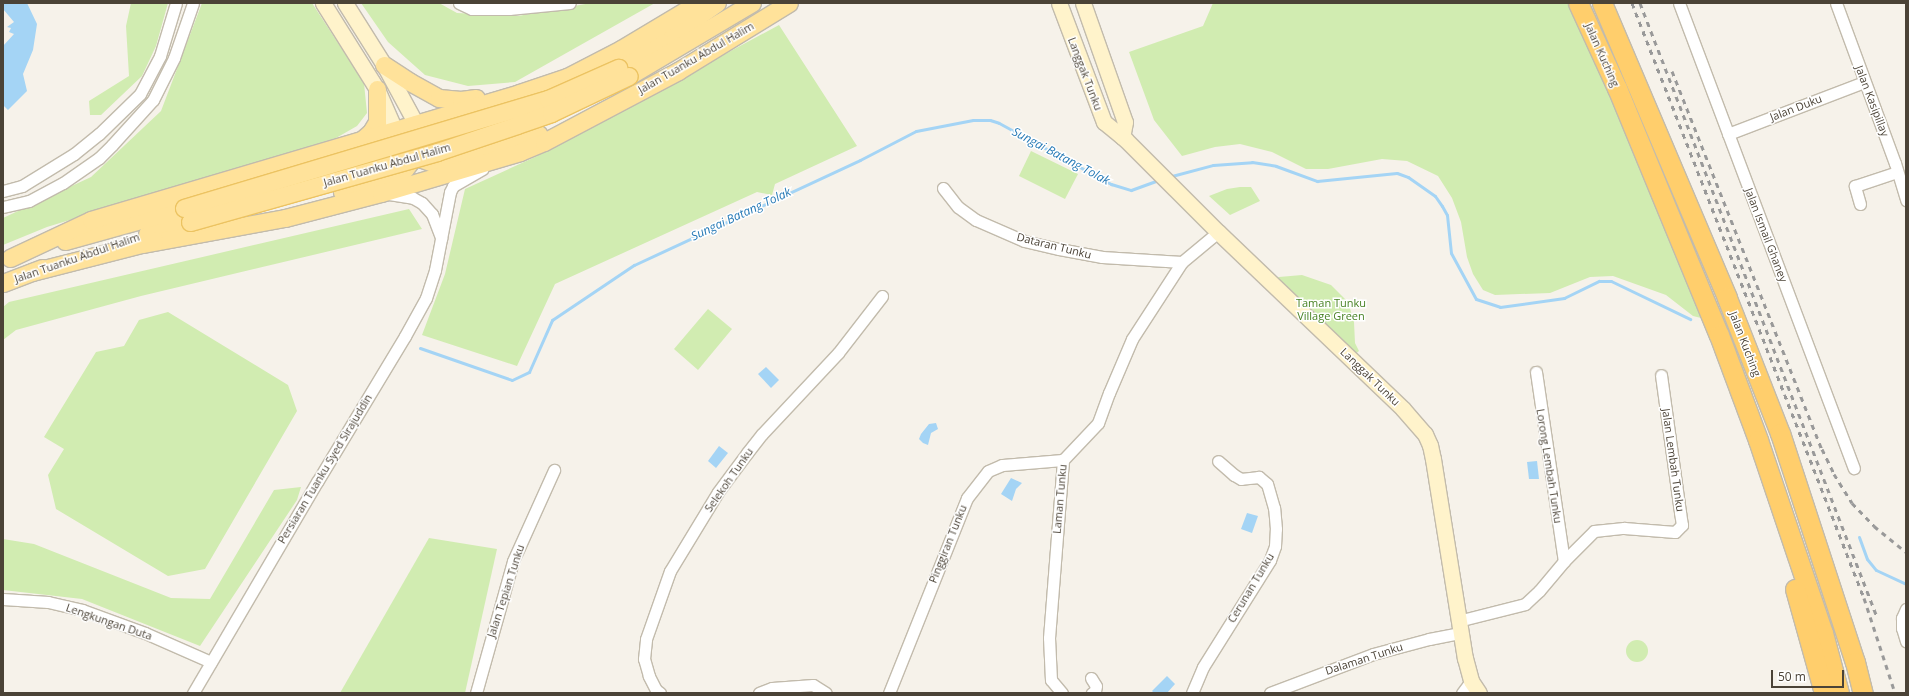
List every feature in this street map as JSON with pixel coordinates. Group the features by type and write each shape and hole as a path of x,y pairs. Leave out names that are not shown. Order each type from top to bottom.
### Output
{"highway":[{"name":"Jalan Kuching","path":"1578,3 1617,88 1719,335 1758,440 1823,633 1839,693"},
{"name":"Jalan Kuching","path":"1602,3 1727,298 1780,433 1857,666 1863,693"},
{"path":"1758,440 1786,562 1824,693"}],"main road":[{"path":"6,260 91,220 483,104 567,77 621,49 698,3"},
{"path":"650,50 717,3"},
{"name":"Jalan Tuanku Abdul Halim","path":"624,72 650,50 732,3"},
{"name":"Jalan Tuanku Abdul Halim","path":"3,283 187,215 548,99 624,72 752,3"},
{"path":"678,71 696,55 774,3"},
{"name":"Jalan Tuanku Abdul Halim","path":"142,244 285,218 381,193 499,152 544,142 678,71 789,3"},
{"path":"384,65 439,98 448,100 461,100 519,93"},
{"path":"363,139 371,132 377,122 377,89"},
{"path":"483,104 472,110 466,117 462,124 463,136 471,143 499,152"},
{"path":"32,272 355,188 398,175 410,162 417,142 416,124"},
{"path":"395,130 401,144 412,156 436,164 499,152"},
{"path":"336,147 363,154 369,161 371,167 370,173 365,180 355,188"},
{"name":"Jalan Tuanku Abdul Halim","path":"6,260 100,231 187,215"}],"street":[{"path":"3,191 22,186 74,154 100,134 140,94 160,56 176,3"},
{"path":"3,207 28,201 63,183 98,158 153,100 174,58 193,3"},
{"path":"323,3 377,89 395,130"},
{"path":"344,3 384,65 416,124"},
{"path":"459,3 472,9 509,9 570,3"},
{"name":"Langgak Tunku","path":"1059,3 1104,122 1122,137 1218,232 1403,409 1425,434 1430,445 1433,459 1459,627 1471,689"},
{"name":"Langgak Tunku","path":"1083,3 1125,122 1122,137"},
{"name":"Jalan Ismail Ghaney","path":"1679,3 1854,468"},
{"name":"Jalan Kasipillay","path":"1836,3 1906,200"},
{"name":"Jalan Duku","path":"1728,134 1864,82"},
{"name":"Persiaran Tuanku Syed Sirajuddin","path":"192,693 316,482 405,336 426,298 435,270 450,192 453,186 499,152"},
{"path":"1860,204 1855,186 1897,172"},
{"name":"Dataran Tunku","path":"944,188 958,207 976,220 1024,241 1059,250 1102,257 1182,262"},
{"path":"381,193 405,196 422,203 432,214 441,238"},
{"name":"Laman Tunku","path":"1062,693 1051,680 1049,638 1063,460 1098,423 1132,339 1182,262 1218,232"},
{"name":"Selekoh Tunku","path":"660,693 656,690 648,676 644,659 646,638 670,572 718,492 747,453 762,434 838,353 882,296"},
{"name":"Lorong Lembah Tunku","path":"1536,372 1564,561"},
{"name":"Jalan Lembah Tunku","path":"1459,627 1525,604 1539,591 1564,561 1594,531 1599,529 1624,528 1675,532 1682,525 1661,375"},
{"name":"Pinggiran Tunku","path":"888,693 967,498 988,471 1002,465 1063,460"},
{"name":"Cerunan Tunku","path":"1192,693 1203,667 1270,560 1275,546 1276,529 1274,508 1266,484 1259,477 1241,479 1218,461"},
{"name":"Jalan Tepian Tunku","path":"476,693 513,561 554,470"},
{"name":"Lengkungan Duta","path":"3,598 48,602 82,610 145,633 211,662"},
{"path":"1906,609 1902,618 1902,628 1906,642"},
{"name":"Dalaman Tunku","path":"1270,693 1373,654 1429,639 1459,627"},
{"path":"1091,678 1096,686 1095,691 1092,693"},
{"path":"759,693 772,688 813,685 826,693"}],"green space":[{"path":"131,3 168,3 156,46 142,76 101,115 90,115 89,101 129,76 126,26"},
{"path":"202,3 312,3 364,83 367,113 357,126 336,138 47,227 3,245 3,218 91,177 161,111"},
{"path":"361,3 439,3 457,13 518,16 591,3 655,3 515,82 468,86 425,75 388,42"},
{"path":"1213,3 1571,3 1705,319 1693,316 1666,295 1613,276 1590,277 1550,293 1495,295 1483,290 1473,274 1467,257 1461,222 1452,198 1438,176 1407,161 1382,159 1328,169 1306,169 1272,152 1240,144 1215,147 1182,156 1154,120 1129,52 1203,26"},
{"path":"779,25 857,146 775,184 772,195 757,192 555,284 517,366 422,335 445,274 465,189 535,157"},
{"path":"1031,151 1078,174 1065,199 1019,176"},
{"path":"1251,187 1260,201 1230,215 1209,196 1227,189"},
{"path":"409,209 422,229 141,296 16,330 3,340 3,307 9,302"},
{"name":"Taman Tunku Village Green","path":"1302,275 1331,285 1348,302 1354,322 1355,343 1359,351 1354,355 1272,281 1279,277"},
{"path":"708,309 732,329 698,370 674,349"},
{"path":"168,312 288,385 297,411 205,569 168,576 56,509 48,475 64,449 44,437 96,352 124,346 139,320"},
{"path":"301,487 297,500 200,646 82,599 3,590 3,539 34,544 171,598 210,599 274,490"},
{"path":"429,538 497,549 465,693 340,693"},
{"path":"1633,640 1641,640 1648,647 1648,655 1641,662 1633,662 1626,655 1626,647"}],"water":[{"path":"3,3 27,3 37,24 33,50 23,74 27,91 8,110 3,105 3,46 14,34 9,32 11,28 7,27 14,22 3,9"},
{"path":"766,367 779,380 771,388 758,374"},
{"path":"936,423 938,429 931,433 928,445 923,443 919,439 921,434 929,424"},
{"path":"719,446 728,453 716,468 708,461"},
{"path":"1537,461 1539,479 1529,479 1527,462"},
{"path":"1011,478 1022,483 1016,489 1012,501 1001,494"},
{"path":"1247,513 1258,516 1252,533 1241,529"},
{"path":"1167,676 1175,684 1167,693 1154,693 1152,691"}],"waterway":[{"name":"Sungai Batang Tolak","path":"420,348 512,380 529,372 552,320 634,265 860,160 916,131 973,120 990,120 999,123 1111,184 1131,190 1159,180"},
{"name":"Sungai Batang Tolak","path":"1168,177 1213,165 1252,162 1276,166 1317,181 1397,173 1408,177 1435,196 1442,206 1447,215 1451,253 1476,299 1500,307 1564,298 1599,281 1611,281 1690,319"},
{"name":"Sungai Batang Tolak","path":"1859,537 1867,559 1876,570 1906,584"}],"railway":[{"path":"1632,3 1864,598 1895,693"},
{"path":"1640,3 1877,617"},
{"path":"1672,71 1822,449 1834,474 1852,503 1874,526 1906,552"}]}
